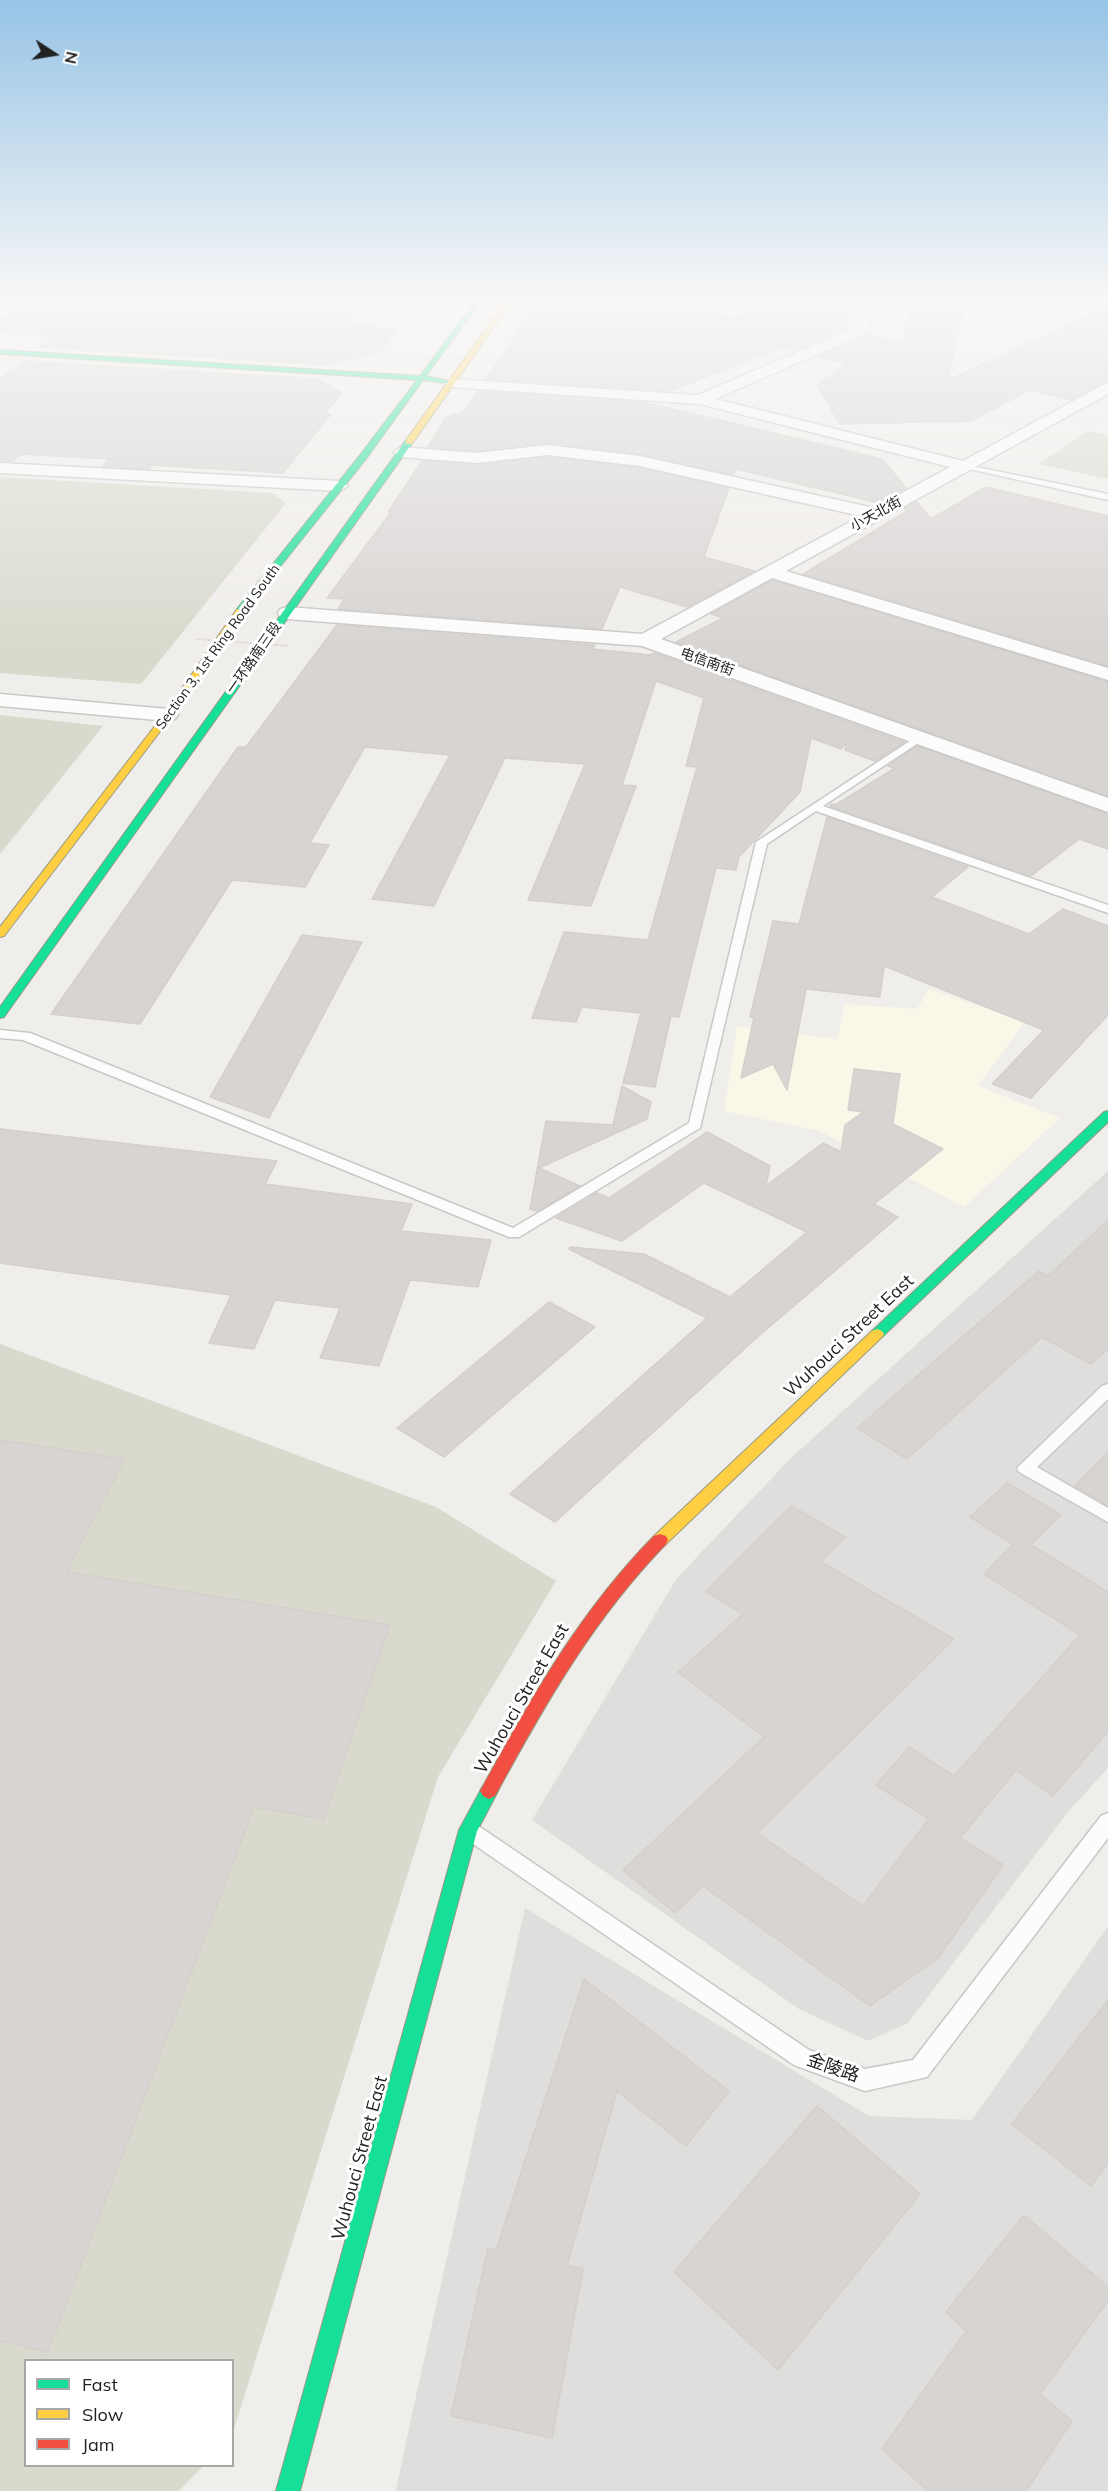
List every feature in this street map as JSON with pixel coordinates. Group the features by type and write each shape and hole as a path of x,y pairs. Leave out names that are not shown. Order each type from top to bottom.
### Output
{"main road":[{"name":"Section 3, 1st Ring Road South","path":"0,934 168,715 239,613 394,417"},
{"name":"一环路南三段","path":"0,1015 426,417"},
{"path":"363,457 382,452 398,456"},
{"name":"Wuhouci Street East","path":"288,2491 468,1830 514,1744 592,1616 629,1569 1108,1115"}],"street":[{"path":"769,417 964,466"},
{"name":"小天北街","path":"645,640 1054,417"},
{"path":"398,456 477,458 547,450 640,461 877,514"},
{"path":"0,468 340,486"},
{"path":"771,572 1108,674"},
{"name":"电信南街","path":"286,613 645,640 1108,805"},
{"path":"0,700 168,715"}],"lane":[{"path":"964,466 1108,497"},
{"path":"0,1034 25,1036 514,1234 695,1125 762,842 920,738"},
{"path":"814,807 1108,909"},
{"path":"1108,1390 1025,1468 1108,1516"},
{"name":"金陵路","path":"468,1830 801,2058 865,2080 919,2069 1108,1822"}],"path":[{"path":"196,639 289,646"}],"shaded area":[{"path":"1087,431 1108,435 1108,479 1039,464"},
{"path":"0,477 272,493 286,503 141,684 0,673"},
{"path":"0,715 103,726 0,854"},
{"path":"929,989 1025,1022 978,1086 1060,1118 964,1207 820,1131 724,1111 737,1026 837,1039 845,1004 917,1009"},
{"path":"1108,1171 1108,1768 1067,1813 908,2023 868,2041 799,2009 532,1820 677,1578 791,1458"},
{"path":"0,1344 436,1507 556,1581 438,1777 234,2429 234,2359 24,2359 24,2467 202,2467 179,2491 0,2491"},
{"path":"525,1908 869,2116 972,2120 1108,1926 1108,2491 396,2491"}],"building":[{"path":"0,417 328,417 283,473 152,465 149,469 103,466 109,459 21,454 13,461 0,461"},
{"path":"446,417 708,417 882,459 906,488 879,503 736,469 734,475 640,454 547,443 477,451 428,447"},
{"path":"836,417 978,417 971,421 840,424"},
{"path":"547,457 640,468 729,488 704,557 755,571 687,607 620,587 602,629 338,609 344,599 327,598 391,512 388,512 422,461 477,465"},
{"path":"986,487 1108,516 1108,666 803,574 909,510 904,509 917,502 931,519"},
{"path":"772,580 1108,682 1108,796 676,642 723,618 711,614"},
{"path":"337,625 595,645 593,649 650,655 654,653 904,742 875,761 845,750 847,742 841,749 811,738 800,792 739,857 736,870 716,868 679,1017 671,1016 655,1087 623,1083 641,1013 582,1007 576,1022 532,1018 564,932 648,940 697,767 686,766 704,698 656,681 622,785 636,786 591,906 528,900 585,764 505,758 434,906 372,899 450,755 365,747 310,843 329,845 305,887 232,880 140,1024 51,1014 238,747 246,747"},
{"path":"917,746 1108,814 1108,849 1079,839 1031,876 830,806 837,804 895,768 888,766"},
{"path":"827,817 968,867 932,897 1029,934 1063,909 1108,926 1108,1015 1031,1098 992,1084 1044,1030 884,966 880,997 806,989 787,1090 773,1064 741,1078 754,1017 750,1017 773,921 799,924"},
{"path":"302,935 362,942 269,1118 210,1097"},
{"path":"854,1069 900,1074 893,1124 943,1149 874,1204 898,1217 753,1341 555,1522 510,1494 707,1318 569,1249 570,1247 644,1254 730,1297 807,1232 704,1183 622,1241 556,1218 597,1193 609,1198 707,1132 770,1166 766,1186 823,1143 841,1152 845,1125 863,1112 848,1110"},
{"path":"622,1086 651,1102 647,1119 539,1168 580,1186 537,1211 530,1209 546,1121 613,1125"},
{"path":"0,1129 277,1161 265,1184 412,1204 401,1231 491,1240 478,1287 410,1280 379,1366 320,1358 340,1308 275,1300 254,1349 209,1343 231,1295 0,1263"},
{"path":"1108,1220 1108,1349 1091,1364 1042,1337 907,1459 857,1428 1039,1271 1048,1276"},
{"path":"549,1302 595,1327 444,1457 397,1428"},
{"path":"0,1440 124,1459 67,1572 390,1625 324,1819 254,1807 48,2352 0,2341"},
{"path":"1108,1452 1108,1505 1075,1486"},
{"path":"1007,1483 1061,1515 1031,1545 1108,1592 1108,1731 1053,1796 1016,1770 960,1838 1003,1865 938,1958 870,2006 703,1886 675,1913 623,1870 764,1737 678,1672 743,1614 706,1591 791,1506 845,1537 821,1562 954,1639 757,1833 863,1906 929,1819 876,1785 909,1747 954,1776 1080,1635 984,1574 1013,1544 970,1517"},
{"path":"584,1979 729,2091 686,2146 617,2091 567,2265 583,2269 552,2438 451,2416 488,2248 496,2250"},
{"path":"1108,2000 1108,2163 1091,2186 1012,2124"},
{"path":"817,2106 920,2194 778,2370 674,2272"},
{"path":"1024,2215 1108,2287 1108,2301 1040,2394 1072,2421 1026,2491 928,2491 882,2449 966,2331 946,2312"}],"traffic: fast":[{"path":"240,611 392,417"},
{"path":"0,1015 409,442"},
{"path":"877,1334 1108,1115"},
{"path":"288,2491 468,1830 489,1791"}],"traffic: slow":[{"path":"409,442 427,417"},
{"path":"0,934 168,715 240,611"},
{"path":"660,1540 877,1334"}],"traffic: jam":[{"path":"489,1791 545,1691 586,1627 633,1567 660,1540"}]}
